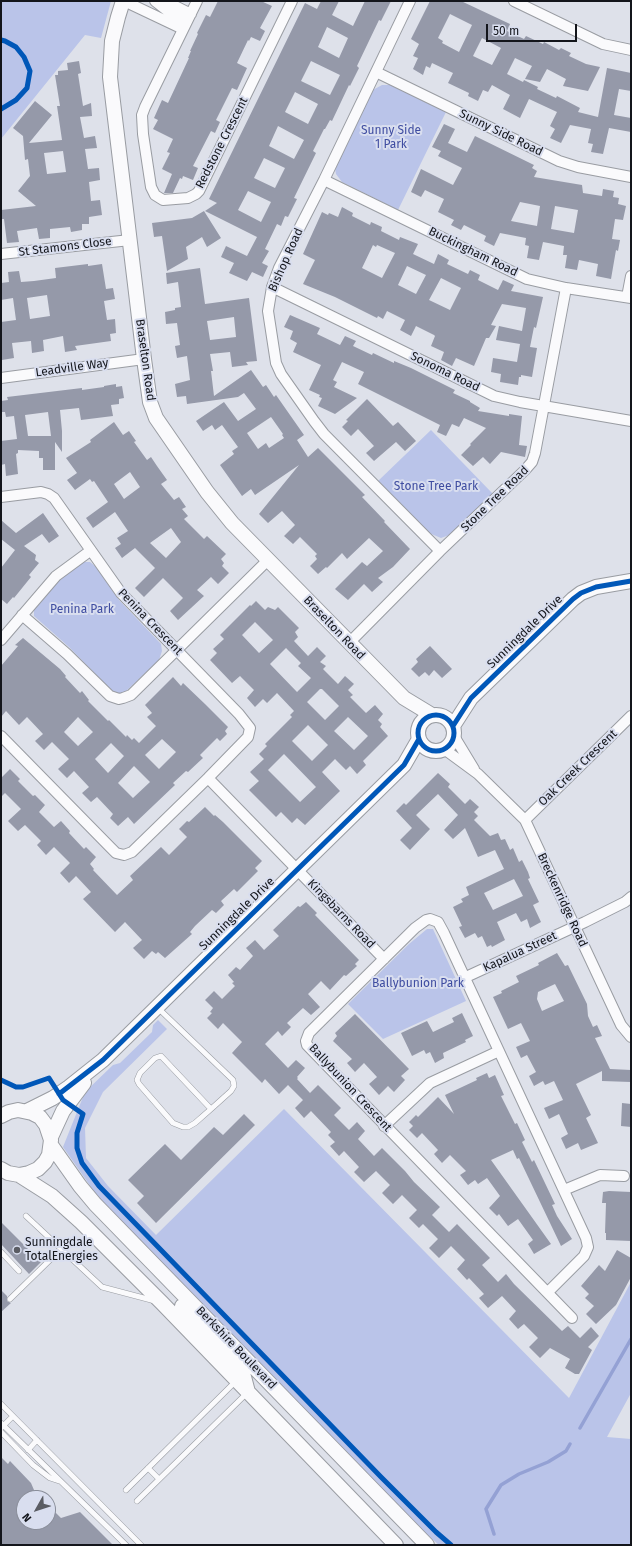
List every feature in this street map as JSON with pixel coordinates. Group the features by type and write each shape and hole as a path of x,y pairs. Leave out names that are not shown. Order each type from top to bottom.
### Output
{"street":[{"path":"124,1 187,22"},
{"name":"Braselton Road","path":"124,1 112,41 110,77 144,359 150,402 156,418 216,505 232,523 404,698 436,715"},
{"path":"155,1 173,5 187,22"},
{"name":"Redstone Crescent","path":"197,1 145,107 142,122 150,187 159,198 168,200 188,198 199,191 292,1"},
{"name":"Bishop Road","path":"410,1 324,180 279,268 272,287 268,306 270,331 276,363 324,434 440,551"},
{"path":"514,1 602,44 631,50"},
{"name":"Sunny Side Road","path":"376,72 559,161 571,165 631,176"},
{"name":"Buckingham Road","path":"324,180 520,276 534,281 566,288 629,298"},
{"name":"St Stamons Close","path":"1,254 130,240"},
{"path":"629,298 631,276"},
{"name":"Sonoma Road","path":"272,287 494,396 520,402 631,421"},
{"name":"Stone Tree Road","path":"349,643 440,551 530,465 535,453 566,288"},
{"name":"Leadville Way","path":"1,378 144,359"},
{"name":"Penina Crescent","path":"1,497 41,492 51,495 121,593 176,651 240,714 250,728 248,737 208,778 132,852 124,854 116,853 1,736"},
{"path":"1,640 56,576 90,551"},
{"path":"22,615 68,654 110,696 114,698 123,698 131,695 268,560"},
{"name":"Sunningdale Drive","path":"453,731 471,698 580,593 596,587 631,581"},
{"name":"Braselton Road","path":"404,698 419,734"},
{"name":"Sunningdale Drive","path":"436,715 471,698"},
{"path":"436,715 450,721 453,731 452,742 438,750 427,748 419,734 421,723 426,718 436,715"},
{"name":"Oak Creek Crescent","path":"525,820 631,716"},
{"name":"Breckenridge Road","path":"453,731 478,774"},
{"name":"Sunningdale Drive","path":"14,1112 49,1100 69,1088 103,1060 404,765 419,734"},
{"name":"Sunningdale Drive","path":"404,765 438,750"},
{"name":"Breckenridge Road","path":"438,750 478,774 525,820 621,1025 631,1037"},
{"path":"208,778 297,869"},
{"name":"Kingsbarns Road","path":"297,869 384,958"},
{"path":"575,926 622,904 631,897"},
{"name":"Ballybunion Crescent","path":"548,1292 584,1256 588,1247 586,1238 466,977 440,926 434,920 430,919 423,921 309,1033 306,1041 310,1049 572,1318"},
{"name":"Kapalua Street","path":"466,977 575,926"},
{"path":"384,1126 430,1083 499,1051"},
{"name":"Sunningdale Drive","path":"8,1174 30,1173 41,1166 48,1157 51,1141 59,1117 103,1060"},
{"path":"1,1101 14,1112"},
{"name":"Berkshire Boulevard","path":"14,1112 36,1115 44,1122 48,1129 51,1141 80,1186 141,1251 427,1545"},
{"name":"Berkshire Boulevard","path":"8,1174 52,1196 70,1212 162,1303 396,1545"},
{"path":"564,1190 600,1176 624,1176"},
{"path":"141,1251 155,1275 172,1297 238,1365 243,1373 248,1392"}],"lane":[{"path":"156,1007 233,1080 234,1086 231,1091 211,1109 188,1127 183,1127 174,1123 139,1084 137,1080 138,1075 155,1058 160,1056 211,1109"},
{"path":"26,1216 104,1288 162,1303"},
{"path":"1,1252 19,1271"},
{"path":"10,1299 54,1256 61,1255 70,1257"},
{"path":"126,1490 236,1380"},
{"path":"137,1501 248,1392"},
{"path":"2,1407 13,1416 141,1545"},
{"path":"2,1427 13,1416"},
{"path":"2,1427 63,1483 126,1545"},
{"path":"2,1427 33,1465 50,1478 63,1483"},
{"path":"28,1450 37,1440"},
{"path":"148,1468 159,1479"}],"green space":[{"path":"1,1 111,1 101,38 85,35 1,139"},
{"name":"Sunny Side 1 Park","path":"382,85 390,85 446,112 398,210 342,182 336,174 335,168 336,163 371,91"},
{"name":"Stone Tree Park","path":"431,430 493,494 452,534 441,538 429,533 378,481"},
{"name":"Penina Park","path":"82,562 90,562 96,567 119,600 161,644 162,651 159,660 124,693 115,693 111,690 69,647 34,616 34,608 57,581"},
{"name":"Ballybunion Park","path":"427,929 433,929 466,1001 383,1039 348,1004 409,944"},
{"path":"158,1020 167,1029 103,1092 85,1128 86,1158 108,1186 156,1235 284,1109 569,1398 631,1282 631,1393 607,1437 631,1439 631,1545 439,1545 424,1532 98,1197 63,1147 85,1092 113,1065 120,1063 152,1032 153,1025"}],"building":[{"path":"218,1 261,1 272,6 260,28 265,31 260,41 251,37 249,41 248,40 237,63 247,68 237,90 232,88 216,120 220,122 215,133 211,131 193,166 198,168 193,180 183,176 182,179 180,178 173,193 164,193 172,174 162,169 170,153 167,152 173,139 153,129 158,120 154,118 162,100 168,103 189,58 190,51 198,34 197,33 206,15 210,17"},
{"path":"321,1 339,1 332,15 353,26 365,1 391,1 381,21 379,20 357,66 359,68 332,121 330,120 324,129 313,151 316,153 294,198 297,199 288,217 285,216 281,226 277,224 265,249 269,251 262,263 268,266 263,277 252,272 247,281 229,273 234,263 221,257 226,246 247,256 257,237 205,211 217,203 209,199 305,3 317,9","holes":["327,27 348,38 339,58 318,47","311,61 340,75 330,95 301,81","295,92 318,104 308,124 285,112","278,126 304,140 294,159 269,146","264,158 285,168 275,188 254,178","248,191 271,202 261,222 238,210"]},
{"path":"430,1 461,1 510,24 507,31 524,39 526,36 543,44 544,42 559,50 561,48 571,53 569,56 586,64 600,67 588,91 563,86 566,79 547,69 540,82 525,79 532,66 515,58 507,74 523,82 524,80 538,87 537,89 556,98 557,96 580,108 578,112 598,117 607,68 631,73 631,91 619,89 614,115 631,118 631,132 609,128 603,154 591,152 593,144 588,143 591,129 570,125 561,143 550,138 555,129 550,126 557,112 529,99 520,118 503,109 510,95 492,85 488,92 483,90 478,101 468,96 469,93 448,83 453,73 432,63 430,68 426,66 423,75 413,69 418,58 413,56 419,44 411,39","holes":["450,14 472,25 459,52 442,43 443,41 438,38","482,38 501,48 492,65 473,56"]},
{"path":"79,61 81,73 78,74 83,106 91,103 92,116 80,117 84,138 95,136 97,148 85,149 88,169 99,168 100,180 89,182 91,201 100,200 102,215 89,217 89,224 82,224 82,230 71,232 70,227 50,229 50,238 39,239 37,228 17,231 19,242 7,243 4,219 1,219 1,210 36,206 18,191 30,176 28,159 25,160 23,136 13,128 35,101 52,115 29,143 62,140 57,106 60,106 55,75 58,75 58,71 68,70 67,63","holes":["63,151 66,172 47,174 44,153"]},
{"path":"444,124 455,129 448,143 467,152 475,136 534,165 532,168 537,171 534,177 582,185 583,193 602,196 603,189 614,191 613,197 619,198 618,204 626,206 623,220 615,219 612,239 620,240 618,251 616,250 611,279 596,276 598,264 579,260 577,270 565,268 567,255 563,255 564,246 543,242 539,260 527,258 529,246 525,245 526,238 500,233 494,246 484,241 486,236 464,225 461,230 451,225 454,220 438,212 444,199 425,190 421,197 411,192 421,169 453,185 462,168 438,156 441,151 432,147","holes":["520,202 540,206 537,226 511,221","555,206 578,210 574,233 551,229"]},
{"path":"342,207 353,213 352,216 370,225 371,222 382,227 381,231 399,240 400,237 418,244 413,254 434,264 438,254 449,260 447,264 468,274 470,270 480,275 478,280 498,290 503,280 514,285 511,291 543,297 530,347 537,348 532,377 521,375 521,377 519,377 518,385 500,382 501,374 491,372 493,358 517,362 520,344 496,340 499,326 522,331 526,308 502,304 491,325 496,326 489,338 486,338 474,366 456,358 452,366 441,360 444,352 431,346 435,336 434,335 416,326 411,336 400,330 405,320 387,311 383,319 378,316 377,318 335,297 303,284 315,260 303,254 322,212 338,217","holes":["373,245 376,247 377,245 395,253 382,278 362,268","407,266 426,275 416,294 398,285","441,278 461,288 450,310 429,300"]},
{"path":"204,211 221,238 207,247 202,237 186,247 188,259 167,271 162,236 154,237 152,223 192,218"},
{"path":"102,264 106,289 113,288 115,299 104,301 107,320 115,319 116,333 110,334 111,341 75,346 77,350 65,352 63,336 43,340 44,351 32,353 31,341 12,343 14,358 2,360 1,322 16,320 13,298 1,300 1,283 9,282 8,272 19,271 21,282 56,278 55,268","holes":["47,295 50,316 30,319 27,298"]},
{"path":"200,268 205,304 249,298 257,361 246,362 248,365 232,367 230,352 210,354 213,371 211,371 214,396 251,370 263,387 266,385 274,397 276,395 304,435 297,440 308,457 318,448 365,495 362,497 410,549 393,567 378,578 383,582 372,592 364,584 348,600 335,589 362,562 367,566 383,551 369,538 347,559 342,553 327,568 326,567 318,574 310,566 317,559 315,556 317,554 300,537 293,544 284,536 295,525 282,511 268,523 259,514 299,465 255,495 251,489 242,496 220,465 234,454 232,451 238,447 222,425 215,430 212,425 203,431 196,421 224,402 238,421 256,409 244,393 238,397 187,404 186,396 177,397 175,384 190,380 187,356 177,358 175,346 180,345 177,323 166,324 165,312 181,307 178,282 167,284 166,273","holes":["234,317 236,337 210,340 207,321","271,417 283,434 282,435 284,438 269,448 266,443 258,449 247,433"]},
{"path":"290,315 320,328 317,334 340,345 345,336 356,341 353,346 372,355 373,353 394,363 394,361 411,368 455,390 453,393 470,401 480,408 478,411 509,416 509,414 522,416 519,445 527,446 525,457 501,452 490,464 483,457 473,466 461,455 486,428 464,418 459,427 452,424 446,436 437,432 440,425 358,384 364,372 342,362 333,380 337,382 334,387 357,398 335,414 318,406 322,398 319,397 320,395 309,390 321,365 293,352 297,343 290,339 293,331 284,327"},
{"path":"116,384 116,387 122,386 124,398 119,399 119,404 111,405 113,416 81,420 79,408 60,410 62,452 55,442 55,470 43,470 43,458 39,458 39,451 18,450 18,453 16,454 18,474 6,476 5,464 1,465 1,441 17,439 14,416 6,417 5,412 1,412 1,401 8,400 7,397 82,388 82,390","holes":["48,412 51,436 28,436 25,415"]},
{"path":"367,399 393,426 398,422 416,441 405,451 396,442 374,461 366,453 374,446 358,429 351,436 342,427 348,421 346,420"},
{"path":"114,422 123,435 129,431 136,441 134,442 147,460 151,457 167,480 161,484 174,500 179,497 186,507 182,509 188,516 184,519 204,539 207,536 226,554 221,559 224,563 222,566 229,573 218,584 211,577 197,590 204,596 178,620 170,611 183,598 163,578 144,597 135,588 155,568 135,548 122,558 115,548 121,544 117,538 128,531 115,512 93,528 86,518 108,502 94,481 92,482 90,479 75,490 67,480 77,473 66,458 91,442 90,440","holes":["130,472 140,487 124,499 114,484","171,528 181,542 166,558 150,543"]},
{"path":"43,513 59,536 49,543 42,534 24,546 36,555 35,560 39,563 29,575 31,577 14,598 13,597 7,604 1,599 1,568 15,550 1,539 1,520 16,533"},
{"path":"256,601 265,610 268,607 275,610 278,607 299,628 295,632 298,637 294,641 308,656 317,647 326,656 320,662 326,666 323,669 338,684 345,676 354,684 348,690 353,695 350,697 366,713 375,705 383,714 378,720 382,724 380,727 388,736 363,761 366,765 357,774 350,766 346,770 335,759 322,772 340,791 305,825 297,818 292,823 281,812 276,817 249,790 259,781 250,772 264,759 259,754 267,746 265,744 292,717 290,715 294,711 277,693 267,703 263,699 255,707 247,698 254,690 240,676 232,683 210,660 217,653 213,649 224,639 220,635 250,605 251,606","holes":["255,622 273,640 259,653 242,635","286,648 301,663 298,666 311,678 297,692 270,664","320,689 322,689 339,706 325,720 307,702","348,717 368,736 354,750 334,731","308,725 328,745 312,761 292,741","284,754 316,787 300,802 268,770"]},
{"path":"23,638 60,669 66,676 65,677 80,693 82,691 89,700 88,701 108,721 109,720 126,737 127,735 132,740 134,738 139,743 156,726 147,717 152,713 145,705 173,677 181,686 183,683 228,727 225,731 227,734 220,741 217,738 200,755 203,758 173,783 175,785 134,824 128,817 118,826 110,818 113,814 97,797 91,802 82,793 89,787 74,771 67,778 58,769 69,759 52,742 44,750 35,741 43,734 27,717 19,725 6,711 1,717 1,666 18,646 15,645","holes":["78,717 93,732 78,746 64,732","162,739 176,752 159,769 145,755","111,743 124,756 108,773 95,759","134,766 150,782 133,798 118,783"]},
{"path":"430,646 452,669 442,678 434,670 429,676 425,672 419,677 411,669 418,662 416,659"},
{"path":"10,769 20,779 18,781 33,796 35,795 45,805 39,812 54,827 61,821 70,831 69,833 84,849 86,847 96,857 90,864 94,869 93,870 117,895 133,880 130,876 161,847 169,855 187,837 179,829 205,807 223,822 262,861 255,868 258,871 237,892 234,889 221,901 224,905 216,913 212,910 190,932 192,934 165,958 158,952 156,954 152,951 144,959 133,948 142,940 125,922 115,932 83,899 91,892 76,876 69,883 60,873 70,863 54,847 46,855 37,845 41,841 25,825 18,831 8,821 21,809 5,793 1,797 1,778"},
{"path":"438,773 450,784 448,787 465,804 470,799 479,807 474,812 478,816 474,820 490,836 498,833 501,840 505,839 510,850 513,848 519,862 522,860 530,878 528,879 539,902 533,905 541,922 530,928 527,919 521,922 516,913 497,922 505,940 492,947 491,945 487,947 482,936 478,938 475,933 465,938 459,927 462,926 453,907 463,902 461,899 469,895 466,887 504,869 495,850 478,857 465,828 453,839 444,830 458,815 438,794 416,815 430,829 410,850 400,840 412,828 396,811 404,803 406,805","holes":["514,879 523,896 493,910 484,893"]},
{"path":"306,902 317,913 315,915 359,960 355,964 357,966 346,976 344,975 330,990 321,981 308,994 320,1007 311,1015 303,1008 287,1023 291,1027 282,1036 278,1031 265,1044 288,1068 296,1060 305,1068 297,1079 310,1093 318,1085 341,1108 334,1115 349,1130 357,1122 365,1131 358,1139 374,1156 382,1148 405,1171 414,1182 440,1207 432,1215 449,1232 457,1224 490,1258 482,1265 498,1282 506,1274 514,1284 562,1331 568,1326 580,1338 591,1327 599,1336 588,1347 592,1350 579,1374 575,1374 565,1368 570,1359 550,1348 540,1358 529,1347 538,1338 524,1324 518,1329 509,1319 516,1311 502,1296 488,1308 479,1298 484,1294 469,1278 467,1280 457,1269 465,1260 451,1246 439,1258 429,1248 438,1239 423,1224 419,1228 409,1218 417,1210 402,1195 393,1204 382,1193 390,1185 376,1171 364,1182 354,1172 359,1167 344,1151 339,1156 330,1146 335,1142 328,1135 331,1132 311,1111 304,1118 295,1108 303,1100 288,1085 279,1094 265,1079 262,1083 232,1053 242,1042 223,1023 218,1029 207,1018 212,1013 210,1012 213,1008 205,1000 214,991 222,999 235,986 232,983 234,982 228,975 236,967 240,970 253,956 246,948 255,940 264,950 279,936 273,930 298,906 300,907"},
{"path":"557,953 565,966 568,965 587,1004 588,1016 593,1027 597,1025 602,1036 595,1038 610,1069 631,1070 631,1082 602,1081 602,1071 576,1084 591,1115 586,1118 598,1143 581,1150 578,1143 566,1149 561,1138 568,1134 559,1114 549,1119 544,1108 563,1100 554,1081 545,1085 543,1081 534,1086 529,1076 536,1072 527,1055 521,1058 516,1047 530,1041 521,1023 508,1029 493,997 519,982 516,976 539,965 538,963","holes":["555,984 564,1001 542,1011 537,999 538,992"]},
{"path":"462,1013 473,1036 465,1040 466,1042 443,1053 444,1058 435,1063 430,1052 426,1054 424,1050 412,1056 401,1033 427,1021 433,1032 454,1022 452,1018"},
{"path":"355,1014 409,1069 401,1076 405,1080 394,1092 388,1086 379,1095 369,1084 377,1077 364,1063 355,1072 347,1063 352,1059 333,1041 337,1036 335,1033"},
{"path":"487,1073 489,1078 495,1075 504,1095 501,1096 525,1140 522,1142 532,1162 534,1160 555,1204 552,1205 557,1216 572,1239 561,1246 519,1158 517,1159 513,1150 491,1160 551,1244 534,1254 528,1244 533,1240 518,1219 508,1226 499,1214 497,1216 489,1208 500,1196 487,1178 478,1184 475,1180 468,1185 460,1175 466,1171 450,1155 442,1163 434,1154 438,1150 422,1133 417,1138 409,1130 413,1126 409,1122 416,1115 418,1117 438,1097 454,1114 445,1095 477,1080 476,1078"},
{"path":"622,1103 631,1104 631,1127 621,1126"},
{"path":"244,1114 255,1125 156,1223 137,1203 144,1196 128,1180 165,1144 181,1160 214,1127 223,1135"},
{"path":"603,1192 631,1192 631,1241 606,1240 606,1203 602,1203"},
{"path":"1,1222 41,1262 29,1274 1,1244"},
{"path":"617,1250 631,1258 631,1277 616,1305 596,1324 586,1314 594,1306 585,1298 589,1294 581,1286 599,1265 605,1271"},
{"path":"1,1290 7,1296 7,1301 11,1303 1,1312"},
{"path":"1,1457 8,1464 10,1461 31,1483 34,1490 16,1490 16,1530 56,1530 56,1513 61,1518 80,1512 113,1545 1,1545"}],"waterway":[{"path":"580,1428 631,1339"},
{"path":"494,1534 486,1509 501,1485 519,1474 548,1462 566,1451 570,1444"}],"cycle path":[{"path":"1,40 16,47 24,57 30,71 27,88 16,100 1,109"},
{"path":"453,726 471,698 573,599 581,593 596,587 631,581"},
{"path":"439,715 449,720 453,726 454,733 453,740 449,746 443,750 433,751 423,746 419,740 418,730 423,720 429,716 439,715"},
{"path":"59,1094 103,1060 404,765 419,739"},
{"path":"1,1080 16,1087 23,1087 49,1078 63,1100 83,1114 77,1133 77,1148 82,1163 99,1186 381,1477 451,1545"}],"place":[{"name":"Sunningdale TotalEnergies","path":"17,1250"}]}
